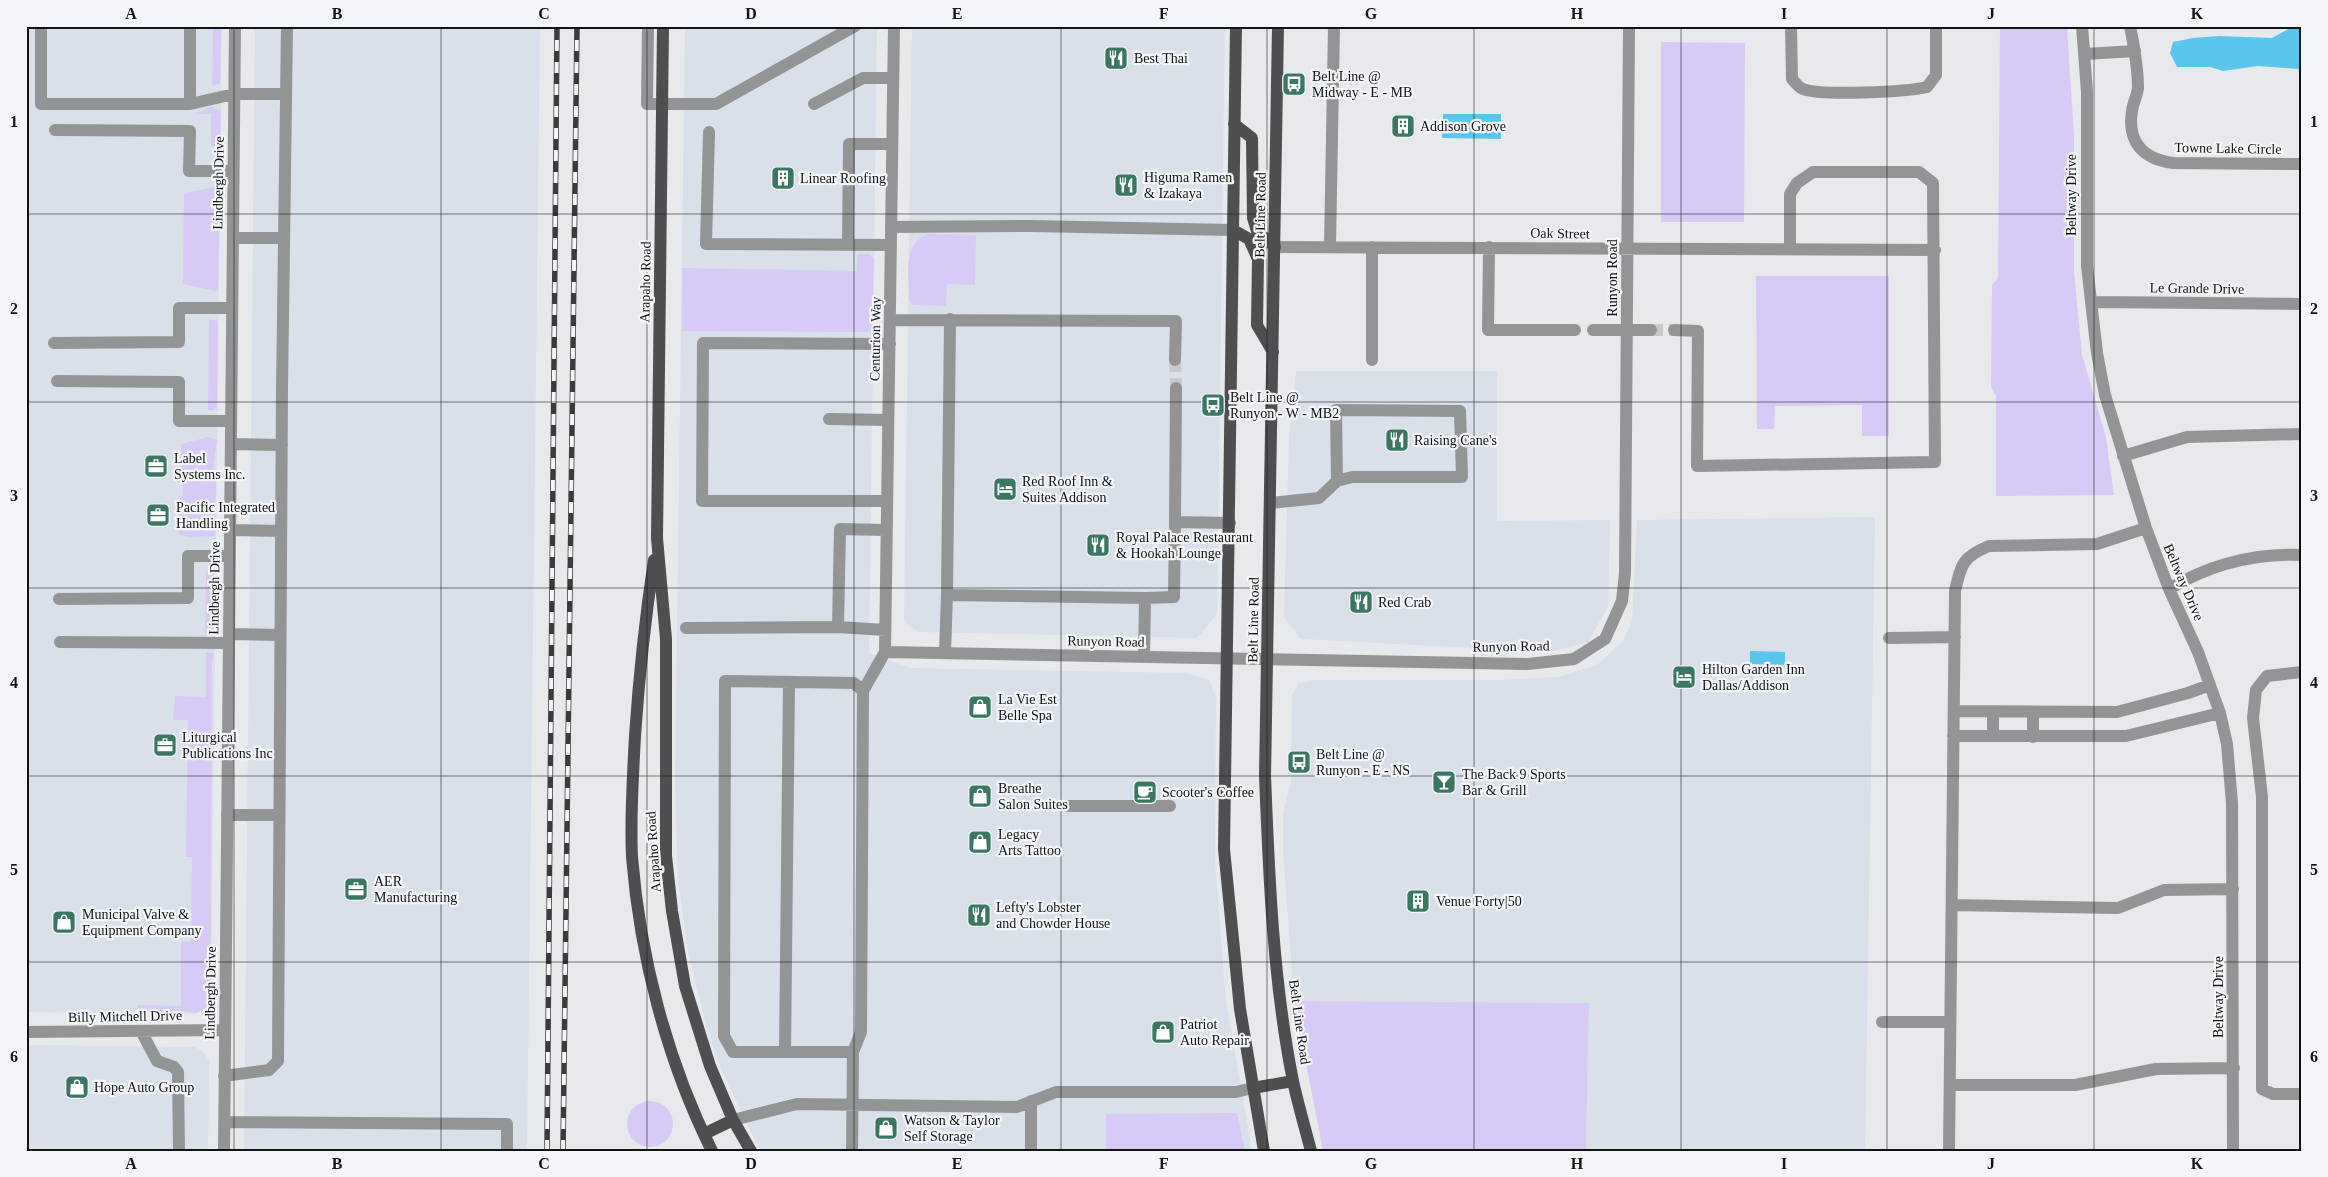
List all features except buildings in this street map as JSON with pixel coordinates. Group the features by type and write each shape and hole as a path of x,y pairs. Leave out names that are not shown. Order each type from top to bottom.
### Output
{"main road":[{"name":"Arapaho Road","path":"663,26 657,538 666,640 666,856 672,911 685,986 710,1066 733,1120 751,1151"},
{"name":"Belt Line Road","path":"1236,26 1225,864 1237,987 1264,1151"},
{"name":"Belt Line Road","path":"1278,26 1265,776 1269,873 1279,990 1293,1082 1311,1151"},
{"path":"1234,124 1252,138 1254,218 1258,231 1275,247"},
{"path":"1233,230 1250,239 1258,259 1257,325 1273,352"},
{"name":"Arapaho Road","path":"657,538 642,646 632,784 632,856 640,925 657,1002 674,1058 712,1151"},
{"path":"1253,1088 1293,1082"},
{"path":"704,1134 733,1120"}],"street":[{"path":"41,26 41,104 190,104 234,94 286,94"},
{"path":"190,26 190,104"},
{"name":"Lindbergh Drive","path":"224,1151 235,26"},
{"path":"224,1076 269,1070 278,1061 280,634 287,26"},
{"path":"648,26 647,104 716,104 855,26"},
{"name":"Centurion Way","path":"885,652 894,26"},
{"path":"1330,247 1334,26"},
{"name":"Runyon Road","path":"885,652 1528,664 1574,659 1604,639 1622,601 1625,573 1629,26"},
{"path":"1790,26 1792,79 1802,89 1818,91 1910,91 1927,88 1936,75 1936,26"},
{"name":"Beltway Drive","path":"2082,26 2087,92 2086,247 2091,302 2105,395 2146,528 2168,589 2198,652 2220,713 2227,744 2232,803 2234,1068 2232,1151"},
{"name":"Towne Lake Circle","path":"2130,26 2135,51 2138,90 2130,122 2134,140 2142,152 2156,161 2173,163 2302,164"},
{"path":"2085,54 2135,51"},
{"path":"814,104 863,78 893,78"},
{"path":"55,130 190,130 189,171 233,171"},
{"path":"709,132 706,244 891,245"},
{"path":"848,245 849,144 892,144"},
{"path":"1674,330 1698,331 1696,466 1935,462 1934,183 1919,172 1813,172 1797,183 1790,194 1790,249"},
{"path":"891,227 1029,226 1233,230"},
{"path":"233,238 284,238"},
{"name":"Oak Street","path":"1275,247 1935,250"},
{"path":"1372,247 1372,360"},
{"path":"1488,247 1488,330 1575,330"},
{"name":"Le Grande Drive","path":"2091,302 2302,304"},
{"path":"54,343 179,342 179,308 232,308"},
{"path":"945,654 950,319"},
{"path":"890,320 1176,321 1175,360"},
{"path":"1593,330 1651,330"},
{"path":"887,501 702,501 703,344 890,344"},
{"path":"57,381 179,382 179,421 231,420"},
{"path":"947,595 1174,597 1176,388"},
{"path":"1270,503 1319,498 1337,481 1352,477 1462,476 1460,411 1336,410 1337,481"},
{"path":"829,420 888,420"},
{"path":"2123,456 2187,437 2302,434"},
{"path":"231,444 282,445"},
{"path":"1175,522 1230,523"},
{"path":"1949,1151 1955,591 1962,564 1972,553 1988,546 2097,544 2146,528"},
{"path":"230,530 281,531"},
{"path":"838,627 840,530 886,530"},
{"path":"2168,589 2194,574 2227,563 2302,555"},
{"path":"59,599 188,598 188,556 230,556"},
{"path":"1144,657 1145,598"},
{"path":"686,628 838,627 885,630"},
{"path":"60,642 229,638 280,634"},
{"path":"1890,638 1955,637"},
{"path":"852,1151 853,1052 861,1032 863,691 885,652"},
{"path":"2302,672 2267,676 2256,690 2253,718 2262,797 2262,1090 2273,1094 2302,1094"},
{"path":"853,1052 733,1052 724,1036 725,682 854,683 863,691"},
{"path":"785,1052 789,682"},
{"path":"1954,711 2117,712 2210,685"},
{"path":"1993,712 1993,736"},
{"path":"2033,712 2033,737"},
{"path":"1954,736 2126,736 2220,713"},
{"path":"1068,806 1170,806"},
{"path":"227,814 279,815"},
{"path":"1952,905 2118,908 2164,890 2233,890"},
{"path":"1882,1022 1950,1022"},
{"name":"Billy Mitchell Drive","path":"26,1032 225,1030"},
{"path":"141,1031 157,1061 174,1067 178,1072 179,1151"},
{"path":"1950,1085 2075,1085 2156,1069 2234,1068"},
{"path":"733,1120 797,1104 1017,1107 1056,1092 1236,1092 1253,1088"},
{"path":"1030,1151 1031,1101"},
{"path":"224,1122 507,1124 507,1151"}],"shaded area":[{"path":"26,26 222,26 211,989 210,1001 205,1010 195,1014 26,1012"},
{"path":"213,26 221,26 220,83 212,86"},
{"path":"255,26 540,26 527,1151 244,1151"},
{"path":"685,26 877,26 869,653 911,668 1187,673 1209,680 1216,697 1215,863 1226,1001 1252,1151 760,1151 720,1067 707,1030 687,947 678,878 675,783"},
{"path":"912,26 1225,26 1217,614 1197,638 919,632 910,627 904,619"},
{"path":"2000,26 2067,26 2074,137 2074,272 2082,355 2106,437 2114,495 1996,496 1996,396 1991,387 1992,285 1998,278"},
{"path":"1661,42 1745,43 1744,222 1661,222"},
{"path":"212,106 221,112 220,147 211,147 211,114 195,114"},
{"path":"215,187 219,189 218,288 215,291 183,284 184,193"},
{"path":"927,234 976,235 975,285 947,284 946,306 913,305 909,299 908,271 910,253 919,239"},
{"path":"857,254 869,254 874,258 872,330 869,332 682,331 682,268 857,271"},
{"path":"1756,276 1889,276 1889,436 1862,436 1862,405 1775,406 1774,429 1757,429"},
{"path":"209,319 218,321 217,406 214,410 208,410"},
{"path":"1296,371 1497,371 1497,521 1610,520 1608,607 1588,642 1550,652 1301,639 1284,617 1289,438"},
{"path":"208,437 217,440 212,477 215,478 216,484 215,533 214,536 188,537 179,534 180,496 183,496 183,483 180,482 181,444"},
{"path":"1875,517 1865,1151 1586,1151 1589,1003 1294,1001 1283,849 1283,814 1291,781 1292,696 1298,684 1314,680 1499,680 1558,677 1597,665 1623,641 1632,621 1637,520"},
{"path":"206,569 215,574 214,630 210,635 205,634"},
{"path":"206,652 214,653 212,663 210,994 208,1004 203,1010 198,1012 137,1013 137,1005 181,1006 181,942 191,942 192,857 186,857 188,720 173,720 175,696 206,697"},
{"path":"1294,1001 1589,1003 1586,1151 1323,1151"},
{"path":"26,1045 195,1047 203,1051 209,1061 208,1151 26,1151"},
{"path":"650,1101 663,1105 669,1111 673,1124 669,1137 663,1143 650,1147 637,1143 631,1137 627,1124 631,1111 637,1105"},
{"path":"1237,1113 1245,1151 1106,1151 1106,1114"}],"water":[{"path":"2294,26 2302,26 2302,68 2298,69 2258,66 2223,71 2210,67 2177,67 2170,53 2173,42 2219,36 2272,38"},
{"path":"1443,114 1501,114 1501,139 1442,138"},
{"path":"1750,651 1785,652 1785,665 1750,664"}],"tunnel":[{"path":"1651,330 1674,330"},
{"path":"1175,360 1176,388"}],"railway":[{"path":"547,1151 557,26"},
{"path":"563,1151 577,26"}],"place":[{"name":"Best Thai","path":"1116,58"},
{"name":"Belt Line @ Midway - E - MB","path":"1294,84"},
{"name":"Addison Grove","path":"1403,126"},
{"name":"Linear Roofing","path":"783,178"},
{"name":"Higuma Ramen & Izakaya","path":"1126,185"},
{"name":"Belt Line @ Runyon - W - MB2","path":"1213,405"},
{"name":"Raising Cane's","path":"1397,440"},
{"name":"Label Systems Inc.","path":"156,466"},
{"name":"Red Roof Inn & Suites Addison","path":"1005,489"},
{"name":"Pacific Integrated Handling","path":"158,515"},
{"name":"Royal Palace Restaurant & Hookah Lounge","path":"1098,545"},
{"name":"Red Crab","path":"1361,602"},
{"name":"Hilton Garden Inn Dallas/Addison","path":"1684,677"},
{"name":"La Vie Est Belle Spa","path":"980,707"},
{"name":"Liturgical Publications Inc","path":"165,745"},
{"name":"Belt Line @ Runyon - E - NS","path":"1299,762"},
{"name":"The Back 9 Sports Bar & Grill","path":"1444,782"},
{"name":"Scooter's Coffee","path":"1145,792"},
{"name":"Breathe Salon Suites","path":"980,796"},
{"name":"Legacy Arts Tattoo","path":"980,842"},
{"name":"AER Manufacturing","path":"356,889"},
{"name":"Venue Forty|50","path":"1418,901"},
{"name":"Lefty's Lobster and Chowder House","path":"979,915"},
{"name":"Municipal Valve & Equipment Company","path":"64,922"},
{"name":"Patriot Auto Repair","path":"1163,1032"},
{"name":"Hope Auto Group","path":"77,1087"},
{"name":"Watson & Taylor Self Storage","path":"886,1128"}]}
